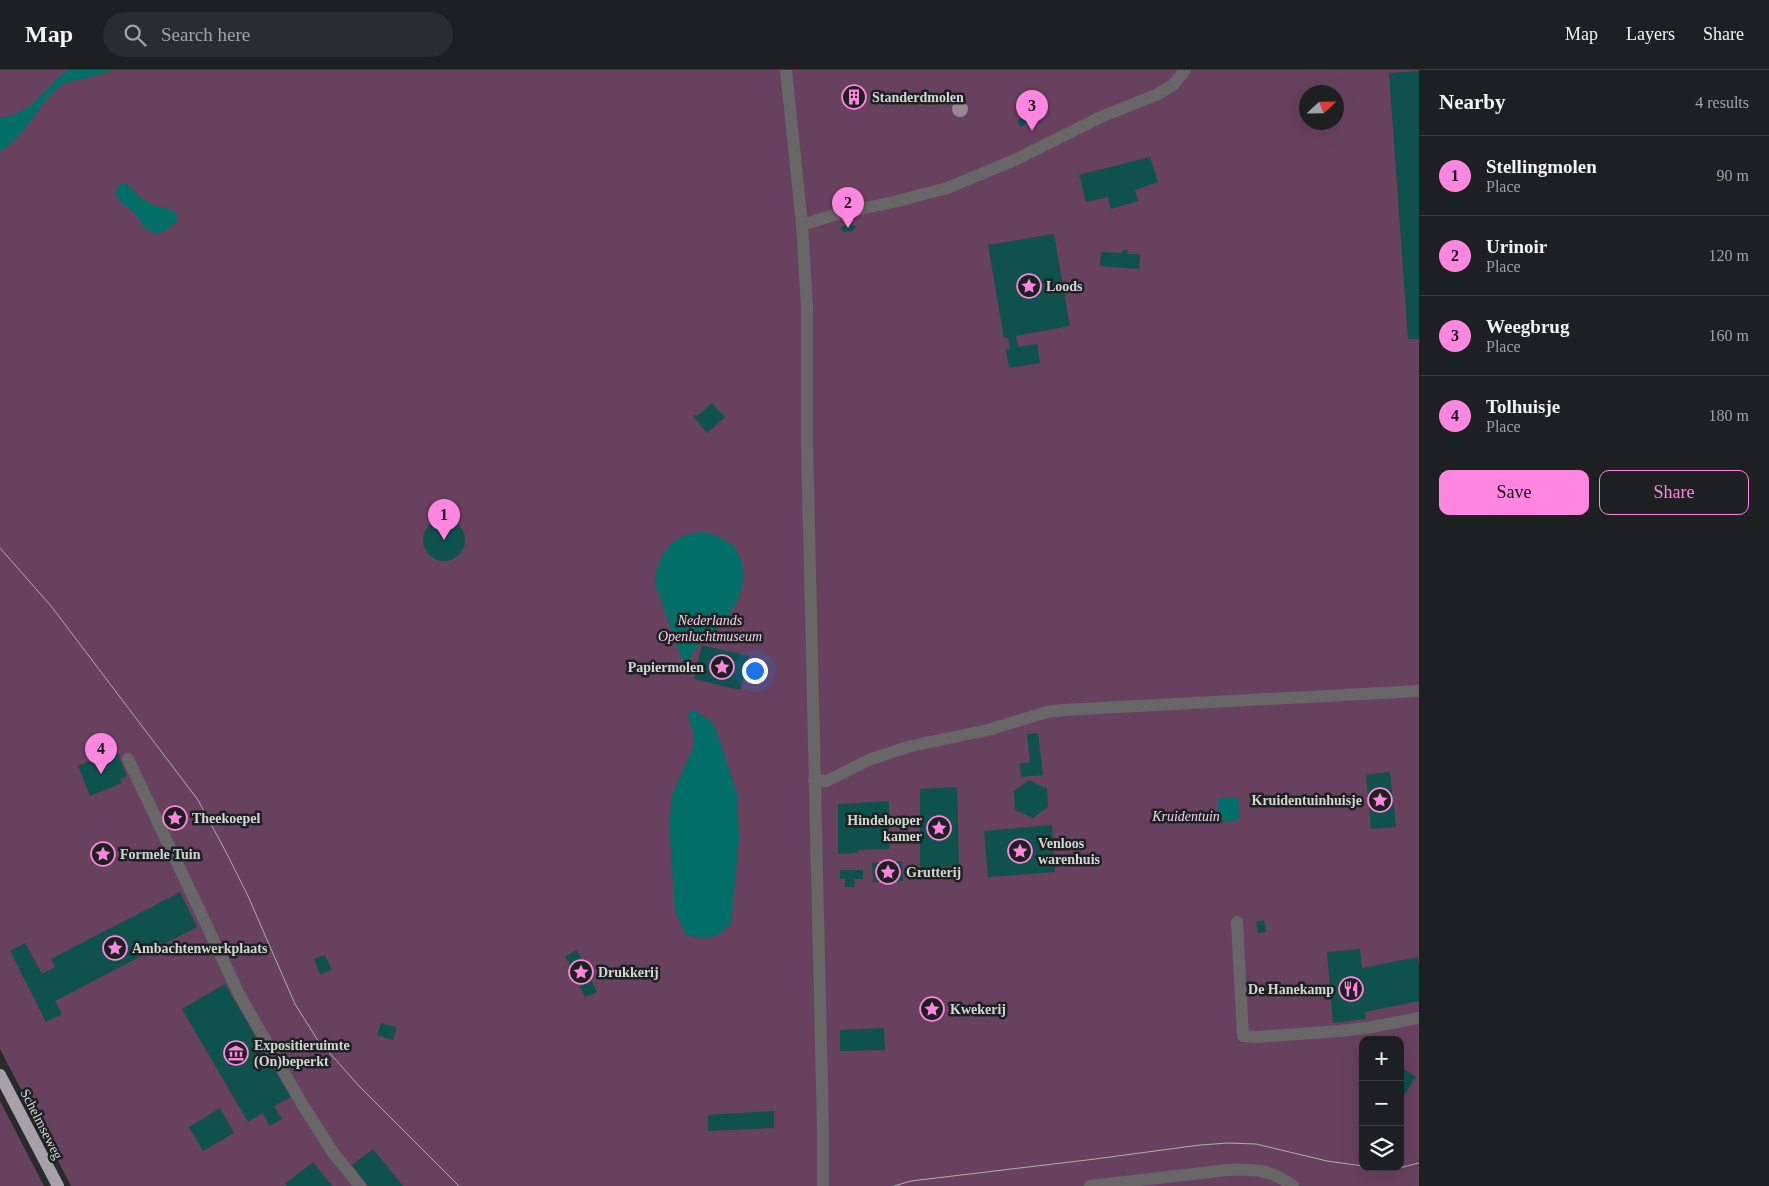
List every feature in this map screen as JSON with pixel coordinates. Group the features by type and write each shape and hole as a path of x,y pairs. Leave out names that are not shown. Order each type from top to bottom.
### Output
{"main road":[{"name":"Schelmseweg","path":"0,1075 58,1186"}],"street":[{"path":"786,70 802,225 807,308 807,443 823,1186"},
{"path":"802,225 837,214 898,202 947,188 1015,160 1103,116 1156,95 1173,85 1185,70"},
{"path":"814,781 827,781 871,760 910,746 988,730 1047,712 1419,691"},
{"path":"128,759 240,996 302,1104 334,1154 360,1186"},
{"path":"1237,922 1243,1036 1257,1037 1340,1031 1419,1018"},
{"path":"1090,1186 1244,1169 1275,1174 1293,1186"}],"green space":[{"name":"Nederlands Openluchtmuseum","path":"0,70 1419,70 1419,1186 71,1186 0,1049"},
{"path":"0,1101 44,1186 0,1186"}],"water":[{"path":"68,70 113,70 93,77 72,81 58,88 43,103 17,138 0,151 0,117 11,116 29,106"},
{"path":"123,183 147,202 174,211 177,215 177,221 165,231 156,233 148,230 115,193 118,186"},
{"path":"704,532 727,541 735,549 741,560 743,580 738,599 727,617 714,632 703,640 686,663 683,662 674,639 656,586 655,577 662,556 671,544 689,534"},
{"path":"694,710 710,721 715,727 737,793 739,837 731,924 721,933 706,938 686,935 675,911 669,825 672,795 693,747 693,733 688,715 690,711"},
{"path":"1236,797 1238,799 1240,818 1238,820 1222,822 1219,820 1218,800 1220,798"}],"building":[{"path":"1419,71 1419,339 1408,339 1389,73"},
{"name":"Standerdmolen","path":"861,88 865,102 848,106 844,92"},
{"path":"1028,114 1032,121 1020,127 1017,120"},
{"path":"1150,157 1158,182 1135,190 1138,201 1111,209 1108,197 1086,202 1079,175"},
{"path":"852,224 856,227 853,231 843,232 840,229 842,226"},
{"path":"1054,234 1070,326 1016,336 1018,347 1037,344 1040,363 1009,368 1006,350 1010,349 1008,338 1004,338 988,245"},
{"path":"1123,250 1128,250 1127,254 1140,254 1139,269 1100,266 1101,252 1122,253"},
{"path":"712,403 725,417 707,433 694,417"},
{"path":"440,519 448,519 459,525 465,540 459,555 448,561 440,561 429,555 423,544 423,536 429,525"},
{"path":"702,645 749,656 740,690 694,679"},
{"path":"1038,733 1043,775 1021,777 1020,763 1030,763 1027,734"},
{"path":"109,753 110,757 118,754 127,776 120,779 122,783 90,796 78,766"},
{"path":"1390,772 1396,827 1371,829 1366,775"},
{"path":"1029,780 1047,789 1048,807 1033,818 1015,810 1014,791"},
{"path":"957,787 959,866 920,868 920,789"},
{"path":"889,801 889,849 858,850 858,853 838,854 838,804"},
{"path":"175,808 182,811 185,818 182,825 175,828 168,825 165,818 168,811"},
{"path":"1052,825 1055,872 988,877 984,831"},
{"path":"902,861 903,881 873,882 872,863"},
{"path":"840,870 863,870 863,879 854,879 855,887 845,887 845,879 840,879"},
{"path":"180,892 197,927 55,1001 62,1014 46,1022 10,951 25,943 42,974 55,967 51,959"},
{"path":"1264,920 1266,932 1258,933 1256,922"},
{"path":"1360,949 1362,968 1417,957 1419,965 1419,1001 1365,1012 1366,1019 1333,1023 1327,952"},
{"path":"577,950 597,992 585,997 565,956"},
{"path":"325,955 332,970 320,975 314,959"},
{"path":"225,984 291,1097 274,1106 282,1119 270,1126 262,1113 248,1122 182,1009"},
{"path":"381,1023 397,1027 393,1040 377,1035"},
{"path":"884,1028 885,1050 840,1051 840,1030"},
{"path":"1404,1069 1416,1077 1404,1095"},
{"path":"220,1108 234,1133 203,1151 189,1127"},
{"path":"774,1111 774,1128 708,1131 708,1115"},
{"path":"373,1149 403,1186 368,1186 352,1165"},
{"path":"313,1162 332,1186 287,1186 285,1184"}],"tram line":[{"path":"0,548 51,606 198,800 248,896 295,1004 317,1039 359,1086 459,1186"},
{"path":"894,1186 911,1181 1228,1143 1256,1144 1327,1161 1359,1165"},
{"path":"1404,1167 1419,1163"}],"place":[{"name":"Standerdmolen","path":"854,97"},
{"name":"Weegbrug","path":"1032,131"},
{"name":"Urinoir","path":"848,228"},
{"name":"Loods","path":"1029,286"},
{"name":"Stellingmolen","path":"444,540"},
{"name":"Papiermolen","path":"722,667"},
{"name":"Tolhuisje","path":"101,774"},
{"name":"Kruidentuinhuisje","path":"1380,800"},
{"name":"Theekoepel","path":"175,818"},
{"name":"Hindelooper kamer","path":"939,828"},
{"name":"Venloos warenhuis","path":"1020,851"},
{"name":"Formele Tuin","path":"103,854"},
{"name":"Grutterij","path":"888,872"},
{"name":"Ambachtenwerkplaats","path":"115,948"},
{"name":"Drukkerij","path":"581,972"},
{"name":"De Hanekamp","path":"1351,989"},
{"name":"Kwekerij","path":"932,1009"},
{"name":"Expositieruimte (On)beperkt","path":"236,1053"}],"park label":[{"name":"Kruidentuin","path":"1186,816"}]}
